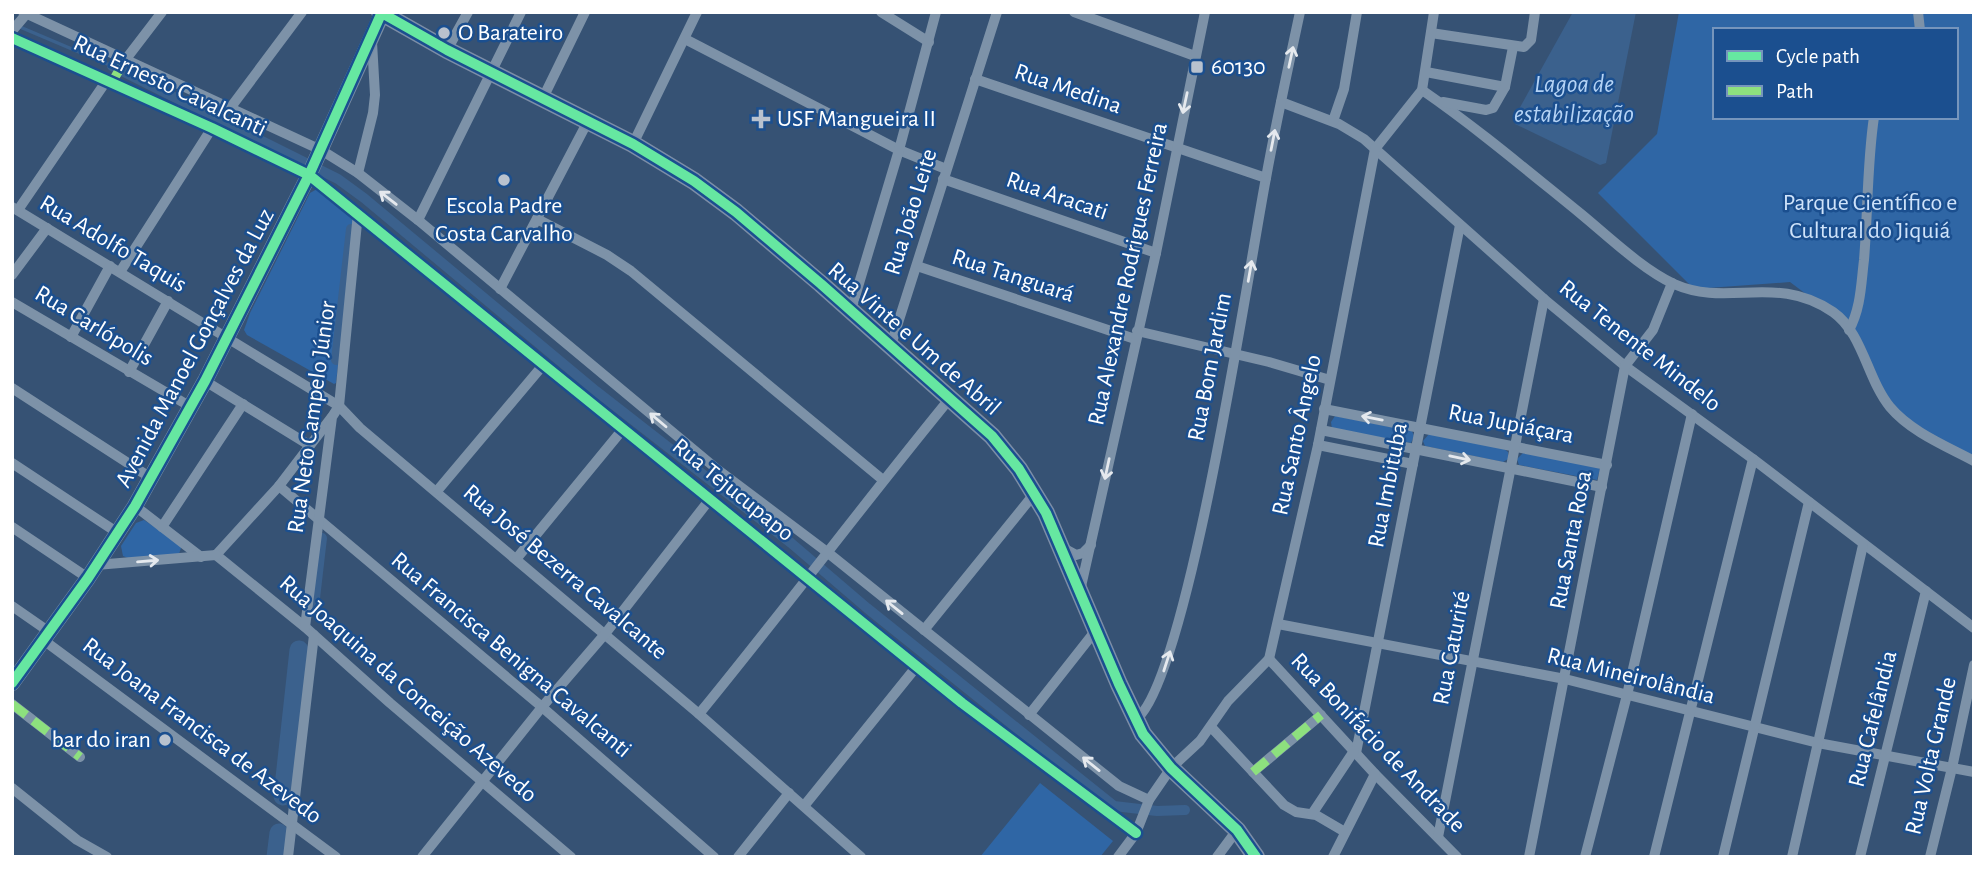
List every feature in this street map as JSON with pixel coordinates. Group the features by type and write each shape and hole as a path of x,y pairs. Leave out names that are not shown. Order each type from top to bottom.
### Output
{"main road":[{"name":"Rua Vinte e Um de Abril","path":"381,13 447,50 633,144 718,198 851,310 992,436 1035,493 1063,548 1135,720 1155,750 1237,830 1256,857"},
{"name":"Avenida Manoel Gonçalves da Luz","path":"12,684 135,506 229,338 320,152 372,39 381,13"}],"street":[{"path":"15,209 162,12"},
{"path":"231,107 302,12"},
{"path":"447,50 468,12"},
{"path":"418,220 521,12"},
{"path":"543,98 585,12"},
{"path":"633,144 697,12"},
{"path":"881,12 929,42"},
{"path":"851,310 899,150 936,12"},
{"name":"Rua João Leite","path":"891,345 997,12"},
{"path":"1074,12 1195,56"},
{"name":"Rua Alexandre Rodrigues Ferreira","path":"1080,592 1156,253 1205,12"},
{"name":"Rua Bom Jardim","path":"1135,720 1142,716 1155,693 1186,598 1300,12"},
{"path":"1333,121 1344,89 1357,12"},
{"path":"1434,12 1422,90 1623,249 1672,283 1705,292 1791,293 1827,309 1844,322 1885,401 1907,423 1974,461"},
{"path":"1431,33 1524,47 1530,43 1535,12"},
{"path":"12,31 25,14"},
{"name":"Rua Ernesto Cavalcanti","path":"25,14 124,63 231,107 320,152"},
{"name":"Rua Ernesto Cavalcanti","path":"12,38 111,80 309,173"},
{"name":"Rua Aracati","path":"685,38 945,174 1156,253"},
{"path":"358,173 375,95 372,39"},
{"path":"1438,101 1489,110 1496,104 1505,87 1513,47"},
{"path":"1426,72 1505,87"},
{"name":"Rua Medina","path":"975,79 1266,178"},
{"name":"Rua Santo Ângelo","path":"1118,857 1136,833 1148,802 1171,768 1211,727 1228,701 1269,659 1318,445 1375,149 1422,90"},
{"name":"Rua Tenente Mindelo","path":"1281,102 1348,128 1625,366 1753,459 1974,628"},
{"path":"1849,330 1856,316 1860,295 1874,119"},
{"path":"500,289 588,121"},
{"path":"71,337 212,128"},
{"name":"Rua Tejucupapo","path":"320,152 358,173 418,220 718,470 1119,786 1148,802"},
{"name":"Rua Tejucupapo","path":"309,173 429,274 710,499 810,575 962,703 1136,833"},
{"name":"Rua Adolfo Taquis","path":"15,209 229,338"},
{"name":"Rua Neto Campelo Júnior","path":"305,626 332,417 339,406 358,213"},
{"path":"537,219 607,255 664,295 883,480"},
{"name":"Rua Imbituba","path":"1355,752 1460,225"},
{"path":"12,275 47,228"},
{"name":"Rua Tanguará","path":"917,267 1136,335 1234,355 1330,380"},
{"name":"Rua Santa Rosa","path":"1530,857 1625,366 1653,330 1672,283"},
{"path":"1513,447 1544,299"},
{"path":"129,372 169,301"},
{"name":"Rua Carlópolis","path":"12,302 191,407"},
{"name":"Rua José Bezerra Cavalcante","path":"229,338 339,406 360,428 517,558 861,857"},
{"path":"437,491 544,364"},
{"path":"205,381 309,445"},
{"path":"12,388 151,478"},
{"path":"699,714 951,397"},
{"path":"162,527 243,404"},
{"name":"Rua Jupiáçara","path":"1324,409 1607,465"},
{"path":"1586,857 1627,695 1692,414"},
{"path":"12,527 92,571 216,555 279,486 332,417"},
{"path":"517,558 624,429"},
{"name":"Rua Jupiáçara","path":"1321,430 1602,487"},
{"path":"1318,445 1413,464"},
{"name":"Rua Caturité","path":"1438,837 1513,447"},
{"path":"1654,857 1753,459"},
{"path":"12,463 118,533"},
{"name":"Rua Francisca Benigna Cavalcanti","path":"279,486 714,857"},
{"path":"924,630 1035,493"},
{"path":"422,857 605,634 710,499"},
{"path":"1723,857 1809,502"},
{"path":"135,506 201,557"},
{"path":"1063,548 1076,555 1083,553 1091,545"},
{"path":"1791,857 1863,545"},
{"name":"Rua Joaquina da Conceição Azevedo","path":"216,555 305,626 390,703 571,857"},
{"name":"Rua Cafelândia","path":"1860,857 1926,592"},
{"name":"Rua Joana Francisca de Azevedo","path":"12,606 45,635 336,857"},
{"name":"Rua Mineirolândia","path":"1278,624 1565,679 1818,743 1974,772"},
{"path":"1029,715 1096,630"},
{"path":"288,857 314,635"},
{"name":"Rua Bonifácio de Andrade","path":"1269,659 1375,774 1458,857"},
{"name":"Rua Volta Grande","path":"1930,857 1974,665"},
{"path":"804,806 917,666"},
{"path":"12,704 80,757"},
{"path":"1253,772 1321,715"},
{"path":"1211,727 1284,805 1296,812 1325,819 1345,832"},
{"path":"1312,814 1355,752"},
{"path":"1333,857 1375,774"},
{"path":"12,788 92,854 107,857"},
{"path":"738,857 789,793"},
{"path":"1217,857 1237,830"}],"green space":[{"name":"Parque Científico e Cultural do Jiquiá","path":"1679,12 1974,12 1974,459 1888,409 1843,322 1790,282 1694,289 1598,193 1657,134"},
{"path":"317,189 352,214 354,225 334,384 247,335 244,330 310,193"},
{"path":"1335,416 1412,431 1414,436 1411,443 1332,429 1331,422"},
{"path":"1429,434 1504,449 1508,452 1508,459 1503,462 1425,446 1423,441"},
{"path":"1523,453 1598,467 1600,469 1597,480 1519,465 1517,459"},
{"path":"144,520 182,545 179,554 128,558 123,556 121,546 136,523"},
{"path":"1040,783 1113,841 1100,857 980,857"}],"water":[{"name":"Lagoa de estabilização","path":"1573,12 1636,12 1606,163 1600,165 1515,124 1514,118"}],"waterway":[{"path":"20,27 112,66"},
{"path":"112,66 338,179 364,198 596,391 791,543 867,608 1114,806 1157,811 1185,810"},
{"path":"336,360 351,229"},
{"path":"314,607 322,538"},
{"path":"283,796 299,650"},
{"path":"276,857 279,833"}],"marked path":[{"path":"112,82 126,59"},
{"path":"12,704 80,757"},
{"path":"1253,772 1321,715"}],"cycle path":[{"path":"380,12 447,50 633,144 694,181 736,212 821,284 992,436 1019,469 1046,513 1143,734 1171,768 1237,830 1256,857"},
{"path":"12,683 88,578 135,506 205,381 309,175 382,12"},
{"path":"12,38 309,175 962,703 1136,833"}],"place":[{"name":"O Barateiro","path":"444,33"},
{"name":"60130","path":"1197,67"},
{"name":"USF Mangueira II","path":"761,119"},
{"name":"Escola Padre Costa Carvalho","path":"504,180"},
{"name":"bar do iran","path":"165,740"}]}
